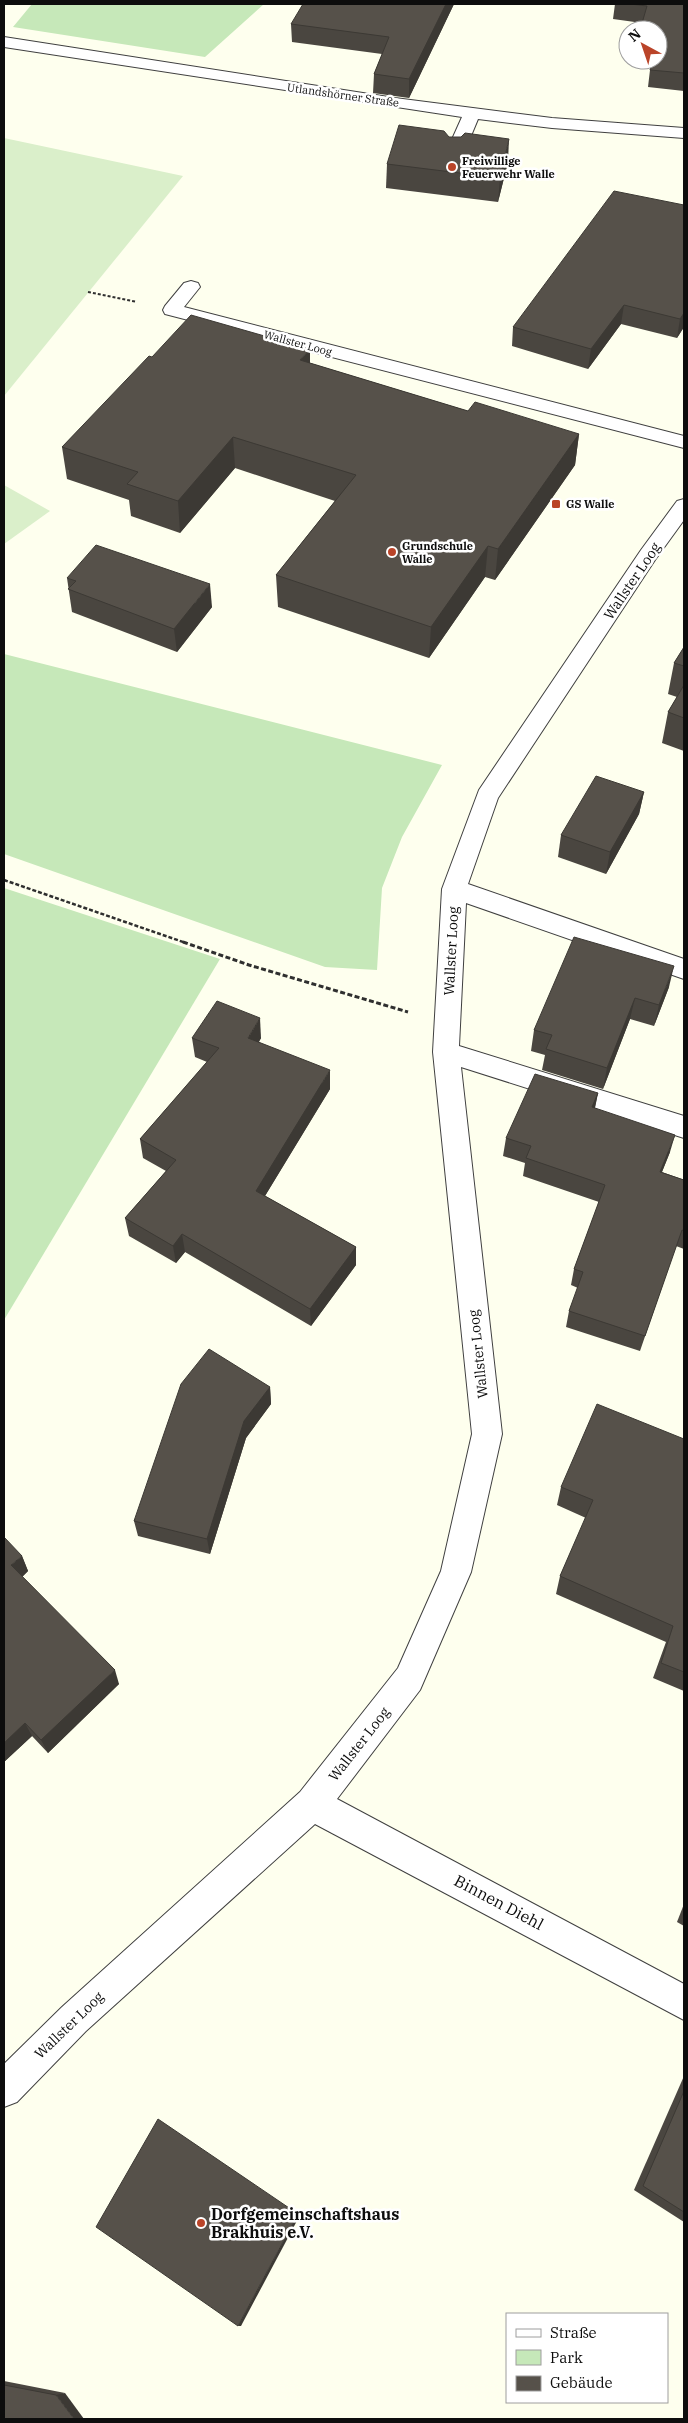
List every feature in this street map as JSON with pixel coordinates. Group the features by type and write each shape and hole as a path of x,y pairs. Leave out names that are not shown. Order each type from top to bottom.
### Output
{"street":[{"name":"Utlandshörner Straße","path":"4,42 218,76 472,113 561,124 684,133"},
{"path":"454,156 472,113"},
{"path":"172,310 191,287"},
{"name":"Wallster Loog","path":"172,310 684,442"},
{"name":"Wallster Loog","path":"4,2089 74,2019 312,1804 409,1679 456,1572 487,1434 446,1052 454,889 487,796 642,563 684,506"},
{"path":"454,889 684,970"},
{"path":"446,1052 684,1127"},
{"name":"Binnen Diehl","path":"312,1804 684,2003"}],"path":[{"path":"88,292 172,310"},
{"path":"4,880 249,965 447,1023"}],"green space":[{"path":"32,4 264,4 205,57 13,27"},
{"path":"4,138 183,176 4,396"},
{"path":"4,485 50,511 4,544"},
{"path":"4,654 442,765 402,837 382,888 377,970 325,967 4,854"},
{"path":"4,888 220,959 4,1320"}],"building":[{"path":"303,4 446,4 409,79 374,74 389,37 291,24"},
{"path":"630,4 684,4 684,73 650,70 668,70 668,20 643,20 647,6"},
{"path":"399,125 444,131 449,137 461,137 465,133 509,139 500,178 387,164"},
{"path":"614,191 684,205 684,313 680,319 624,305 591,349 513,327"},
{"path":"191,315 310,349 300,360 468,411 475,402 579,434 498,549 488,546 431,627 276,575 356,475 233,437 178,501 127,484 138,472 62,447"},
{"path":"96,545 210,584 174,629 68,589 76,581 67,578"},
{"path":"684,647 684,666 674,663"},
{"path":"684,685 684,718 668,712"},
{"path":"596,776 644,792 610,852 561,835"},
{"path":"574,937 674,966 659,1005 635,998 607,1068 546,1049 552,1035 534,1030"},
{"path":"217,1001 260,1018 248,1038 330,1070 256,1191 356,1247 310,1309 182,1234 173,1246 125,1218 176,1160 140,1139 219,1048 192,1038"},
{"path":"535,1074 598,1093 592,1107 675,1135 660,1172 684,1180 684,1231 682,1230 645,1336 569,1311 583,1272 574,1269 605,1185 526,1158 531,1146 506,1138"},
{"path":"209,1349 270,1387 244,1421 207,1539 134,1521 181,1384"},
{"path":"597,1404 684,1439 684,1672 661,1663 673,1626 560,1576 593,1500 561,1487"},
{"path":"4,1537 22,1556 11,1565 115,1670 41,1740 25,1723 4,1743"},
{"path":"684,2091 684,2212 643,2186"},
{"name":"Dorfgemeinschaftshaus Brakhuis e.V.","path":"158,2119 298,2214 238,2326 96,2227"},
{"path":"4,2385 56,2395 74,2419 4,2419"}],"place":[{"name":"Freiwillige Feuerwehr Walle","path":"452,167"},
{"name":"GS Walle","path":"556,504"},
{"name":"Grundschule Walle","path":"392,552"},
{"name":"Dorfgemeinschaftshaus Brakhuis e.V.","path":"201,2223"}]}
